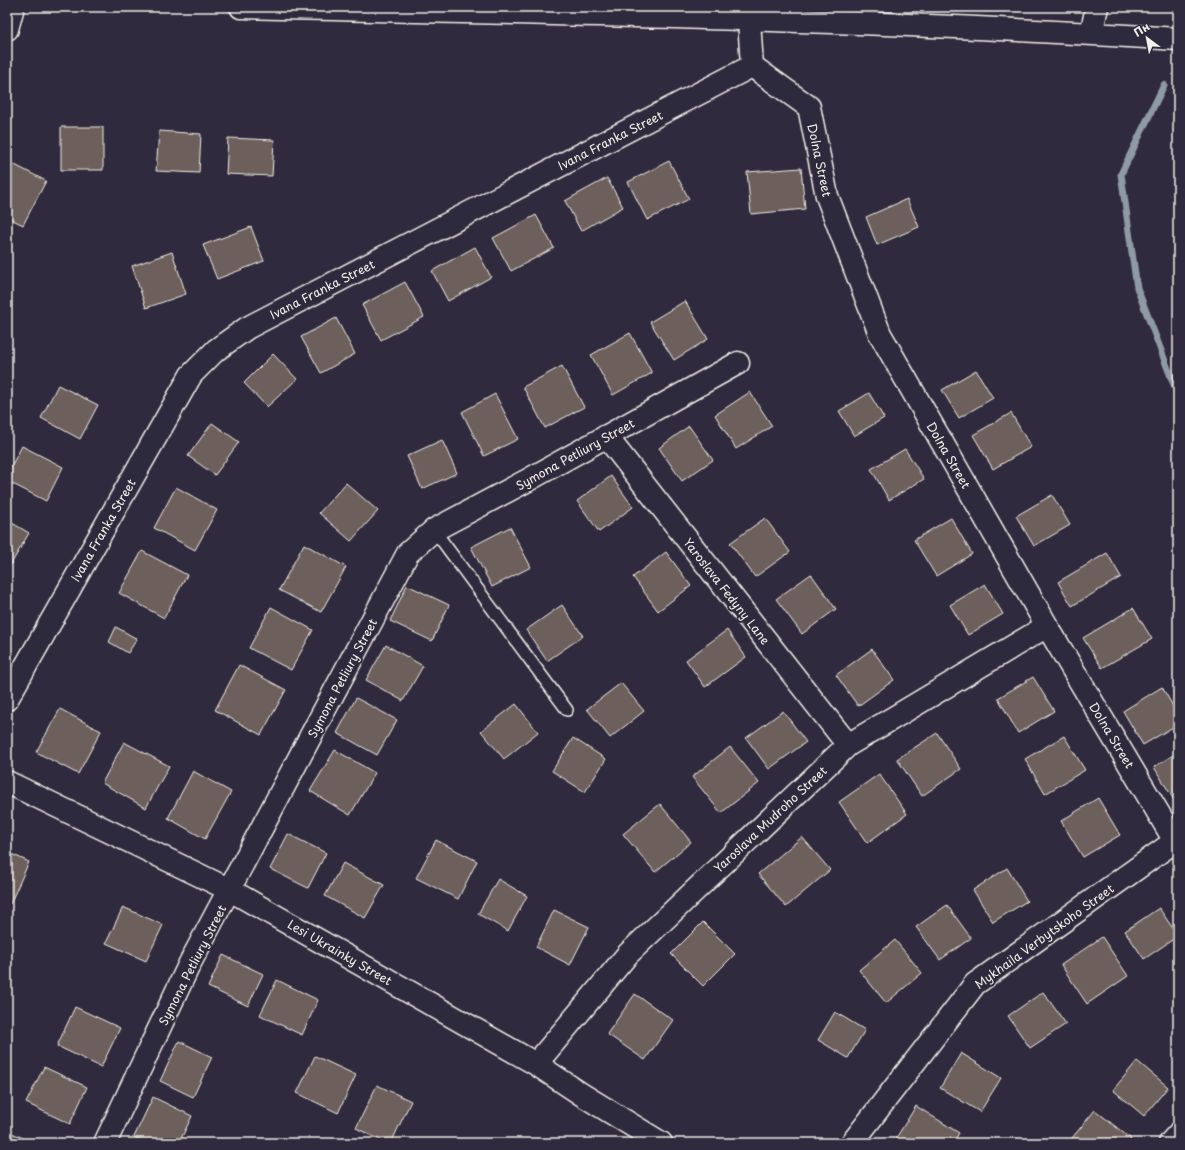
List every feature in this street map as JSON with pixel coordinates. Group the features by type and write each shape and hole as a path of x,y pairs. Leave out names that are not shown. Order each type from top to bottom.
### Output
{"street":[{"path":"7,29 13,7"},
{"path":"242,7 518,10 1178,39"},
{"path":"1091,34 1097,7"},
{"path":"749,20 752,66"},
{"name":"Dolna Street","path":"752,66 809,107 826,196 880,334 1047,626 1176,840"},
{"name":"Ivana Franka Street","path":"7,699 191,375 216,350 246,328 752,66"},
{"name":"Symona Petliury Street","path":"104,1143 190,963 408,553 434,530 528,480 738,363"},
{"name":"Yaroslava Fedyny Lane","path":"606,436 848,745"},
{"name":"Yaroslava Mudroho Street","path":"536,1064 628,954 848,745 1047,626"},
{"name":"Lesi Ukrainky Street","path":"7,782 230,890 536,1064 581,1094 661,1143"},
{"name":"Mykhaila Verbytskoho Street","path":"852,1143 974,984 1176,840"},
{"path":"1170,1143 1178,1134"}],"lane":[{"path":"434,530 567,710"}],"building":[{"path":"61,127 103,127 103,170 61,170"},
{"path":"159,131 201,134 199,173 156,171"},
{"path":"228,138 274,140 272,176 226,174"},
{"path":"7,161 46,181 23,225 7,217"},
{"path":"669,161 689,199 647,220 628,182"},
{"path":"801,168 805,209 751,214 747,172"},
{"path":"607,178 623,207 581,231 565,201"},
{"path":"907,199 919,227 877,245 866,217"},
{"path":"536,215 554,248 511,271 493,238"},
{"path":"251,227 264,261 217,279 203,245"},
{"path":"475,247 491,277 448,301 432,271"},
{"path":"172,252 186,294 146,308 132,266"},
{"path":"405,282 424,317 381,340 362,305"},
{"path":"685,301 708,339 674,360 650,322"},
{"path":"336,318 355,354 321,373 301,337"},
{"path":"630,333 652,373 613,395 591,355"},
{"path":"273,354 297,379 267,407 244,383"},
{"path":"562,366 584,407 545,428 523,387"},
{"path":"976,370 993,398 959,418 942,390"},
{"path":"58,385 98,405 80,439 41,418"},
{"path":"750,392 772,426 736,449 715,415"},
{"path":"869,393 884,418 854,436 839,411"},
{"path":"495,394 518,439 484,456 462,412"},
{"path":"1011,413 1031,447 993,469 973,435"},
{"path":"212,423 239,442 215,475 188,456"},
{"path":"689,426 713,460 682,481 659,448"},
{"path":"442,440 457,473 422,489 407,456"},
{"path":"22,446 63,467 46,501 7,481 7,474"},
{"path":"905,449 924,479 889,500 871,469"},
{"path":"611,476 633,507 599,532 577,501"},
{"path":"346,483 378,511 351,541 319,513"},
{"path":"176,487 217,510 195,550 154,528"},
{"path":"1052,495 1070,525 1034,546 1016,516"},
{"path":"765,518 790,552 755,577 730,543"},
{"path":"951,518 972,554 936,576 914,540"},
{"path":"7,520 29,533 7,571"},
{"path":"510,527 531,567 492,587 471,547"},
{"path":"304,544 346,567 321,612 279,590"},
{"path":"142,551 187,575 164,618 119,593"},
{"path":"666,552 691,586 658,611 633,577"},
{"path":"1107,553 1121,577 1072,606 1058,582"},
{"path":"811,574 836,609 802,634 776,599"},
{"path":"985,584 1003,614 968,635 950,605"},
{"path":"407,585 449,605 432,641 390,621"},
{"path":"562,605 583,636 547,661 526,630"},
{"path":"271,607 313,630 291,670 249,648"},
{"path":"1133,608 1152,639 1102,668 1083,638"},
{"path":"116,627 137,639 128,653 109,642"},
{"path":"727,630 746,657 705,687 686,660"},
{"path":"386,645 423,666 403,701 366,680"},
{"path":"872,649 894,680 858,706 836,675"},
{"path":"239,665 286,690 261,735 215,710"},
{"path":"1033,677 1054,711 1018,733 998,698"},
{"path":"621,683 644,711 610,738 587,709"},
{"path":"1162,687 1178,715 1178,724 1143,745 1123,711"},
{"path":"356,698 397,720 377,755 337,733"},
{"path":"516,704 538,732 504,759 481,731"},
{"path":"60,709 101,731 78,774 36,752"},
{"path":"783,711 806,742 769,769 746,738"},
{"path":"937,733 961,769 922,796 897,759"},
{"path":"1064,736 1085,770 1045,794 1025,759"},
{"path":"573,738 606,759 585,792 552,771"},
{"path":"124,742 169,766 146,808 102,783"},
{"path":"730,747 759,783 721,813 692,777"},
{"path":"335,750 375,773 350,815 310,791"},
{"path":"1178,752 1178,798 1174,800 1154,767"},
{"path":"193,771 231,792 205,839 168,818"},
{"path":"879,774 907,814 867,843 839,802"},
{"path":"1098,798 1120,835 1083,857 1061,821"},
{"path":"660,804 691,842 655,872 623,834"},
{"path":"288,834 326,853 308,888 270,869"},
{"path":"802,837 830,870 786,907 758,874"},
{"path":"436,840 477,861 458,899 416,878"},
{"path":"7,852 29,862 10,904 7,903"},
{"path":"343,863 384,885 365,918 325,896"},
{"path":"1007,868 1027,901 993,922 973,890"},
{"path":"498,879 527,896 508,931 478,914"},
{"path":"947,905 971,938 940,960 916,927"},
{"path":"123,907 163,925 146,961 106,943"},
{"path":"1159,908 1178,936 1144,959 1125,931"},
{"path":"554,910 589,927 570,965 536,947"},
{"path":"703,922 735,954 703,986 671,954"},
{"path":"1102,937 1128,976 1087,1004 1061,965"},
{"path":"895,940 922,973 886,1003 859,970"},
{"path":"223,955 263,974 248,1006 208,987"},
{"path":"277,980 318,1000 302,1035 260,1015"},
{"path":"1043,992 1066,1024 1030,1048 1008,1016"},
{"path":"635,994 673,1020 645,1060 607,1034"},
{"path":"75,1007 120,1028 101,1067 57,1046"},
{"path":"835,1012 865,1030 848,1058 818,1040"},
{"path":"179,1041 212,1057 193,1097 160,1081"},
{"path":"961,1053 1001,1078 980,1112 940,1088"},
{"path":"315,1056 356,1075 338,1113 297,1093"},
{"path":"1137,1061 1168,1087 1144,1116 1113,1090"},
{"path":"44,1067 87,1087 70,1124 26,1103"},
{"path":"377,1085 411,1101 391,1143 386,1143 356,1128"},
{"path":"153,1097 192,1116 179,1143 147,1143 134,1137"},
{"path":"916,1106 959,1133 953,1143 893,1143"},
{"path":"1095,1110 1131,1139 1128,1143 1068,1143"},
{"path":"12,1133 34,1143 8,1143"}],"waterway":[{"path":"1164,85 1121,174 1137,288 1178,395"}]}
